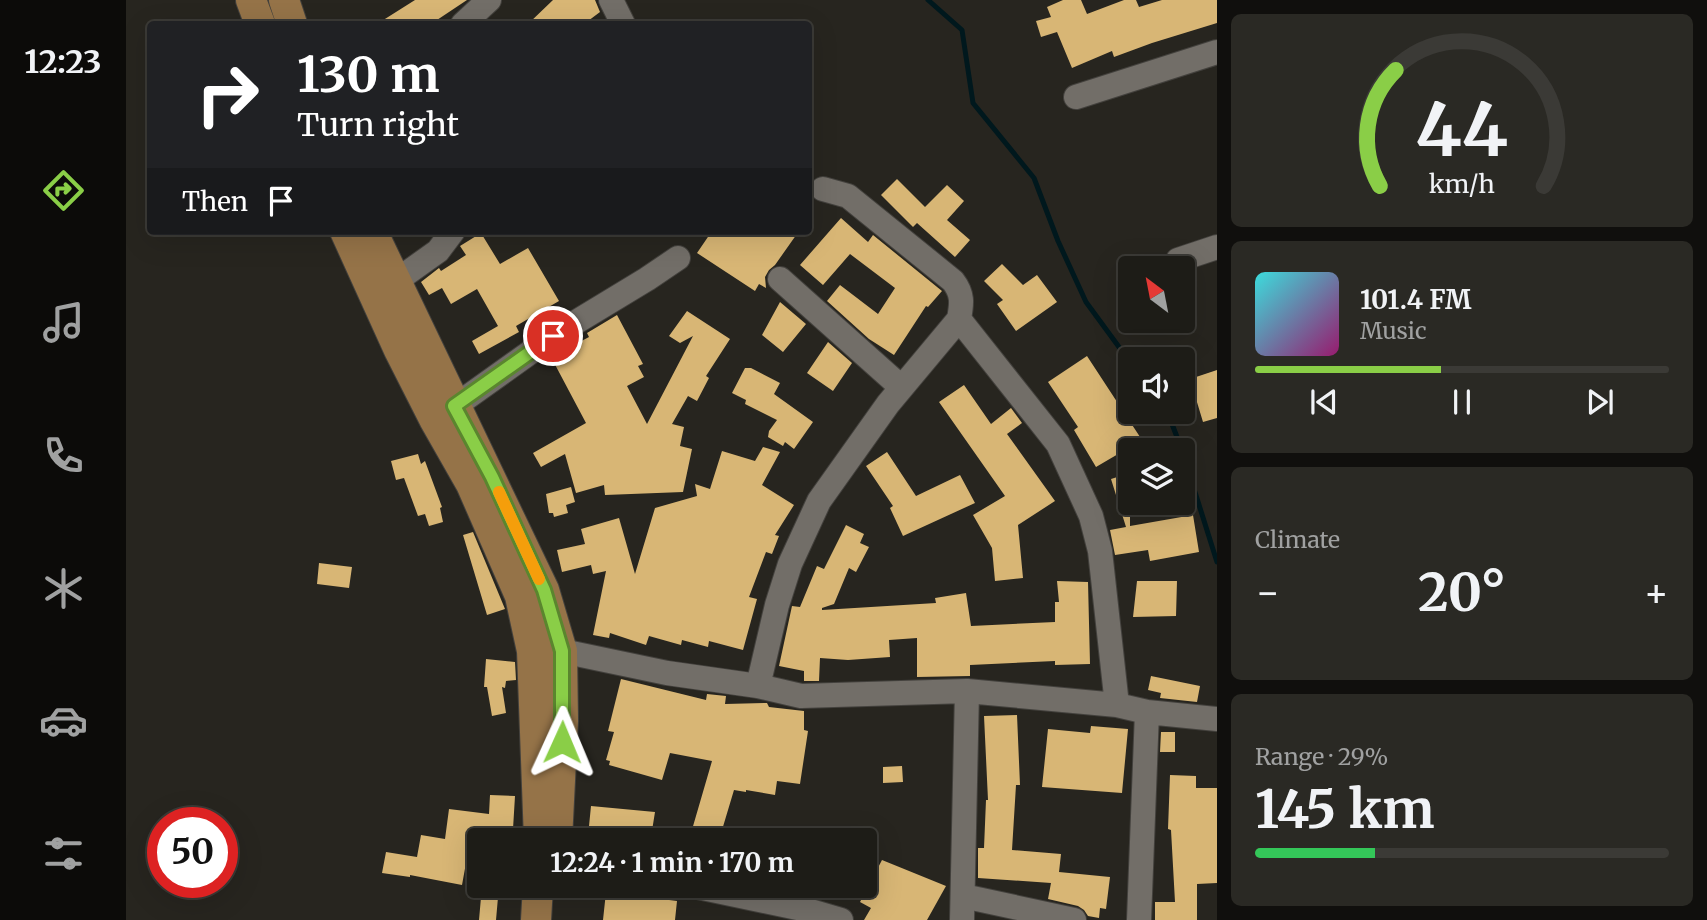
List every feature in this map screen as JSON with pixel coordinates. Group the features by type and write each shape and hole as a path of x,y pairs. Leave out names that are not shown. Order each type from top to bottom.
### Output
{"main road":[{"path":"251,0 259,21"},
{"path":"284,0 291,21"},
{"path":"347,235 405,362 471,484 520,596 532,651 554,828"},
{"path":"374,235 544,590 562,651 563,721 541,828"},
{"path":"536,920 537,898"},
{"path":"552,920 553,898"}],"street":[{"path":"466,21 489,0"},
{"path":"611,0 622,21"},
{"path":"1076,97 1217,52"},
{"path":"758,687 777,605 790,564 818,501 901,387 959,318 962,304 960,291 953,281 848,196 823,189"},
{"path":"396,281 438,251 450,235"},
{"path":"1190,256 1217,247"},
{"path":"454,406 553,336 678,258"},
{"path":"780,279 901,387"},
{"path":"959,318 1058,444 1091,516 1100,551 1117,705"},
{"path":"562,651 667,673 801,696 967,691 1117,705 1147,712 1217,719"},
{"path":"967,691 962,908 1074,920"},
{"path":"1139,920 1147,712"},
{"path":"752,898 807,909 841,920"}],"building":[{"path":"415,0 467,0 436,21 382,21"},
{"path":"553,0 595,0 600,12 588,21 531,21"},
{"path":"1063,0 1081,0 1087,14 1124,0 1136,0 1139,7 1162,0 1217,0 1217,23 1114,57 1112,51 1072,68 1057,32 1041,37 1036,21 1051,17 1047,7"},
{"path":"897,179 925,207 947,185 964,201 947,220 970,240 955,257 917,223 913,227 881,195"},
{"path":"841,218 868,242 873,235 942,291 926,306 894,355 869,339 827,301 840,285 878,314 895,288 850,254 823,285 800,265"},
{"path":"482,235 500,264 528,248 559,301 516,326 519,332 479,354 472,341 498,326 477,289 451,304 442,288 429,295 421,282 439,268 441,271 466,255 460,246"},
{"path":"709,235 796,235 765,277 766,288 759,284 755,291 697,253"},
{"path":"1002,264 1023,285 1037,275 1057,302 1016,331 997,304 1003,300 984,281"},
{"path":"780,302 806,324 783,352 762,335"},
{"path":"687,311 730,339 706,376 709,378 697,401 688,396 672,424 684,427 680,446 692,449 683,492 605,495 604,485 576,493 565,454 541,467 533,453 586,423 551,357 589,337 587,333 617,315 643,364 638,366 644,377 627,386 647,424 693,336 680,343 669,336"},
{"path":"828,342 852,363 833,391 807,373"},
{"path":"1087,356 1118,403 1118,424 1132,424 1141,438 1118,438 1118,454 1096,467 1074,430 1078,427 1048,382"},
{"path":"745,368 751,368 780,383 774,394 813,422 794,449 785,442 783,446 768,437 777,420 745,404 746,400 732,393"},
{"path":"1217,370 1217,418 1203,422 1195,396 1195,377"},
{"path":"964,385 991,424 1011,408 1022,423 1007,434 1055,501 1018,525 1023,578 995,581 992,548 973,515 1005,496 939,402"},
{"path":"763,447 780,452 762,485 794,505 775,535 779,536 772,554 766,552 749,597 757,599 743,650 709,641 708,647 682,640 681,645 649,636 646,645 610,633 609,638 593,635 606,571 593,574 591,565 562,572 557,550 585,544 581,529 619,518 635,574 655,508 697,496 695,484 710,489 722,451 755,461"},
{"path":"887,452 916,496 960,475 975,503 903,536 890,508 893,506 866,466"},
{"path":"418,454 421,464 425,461 442,507 443,522 429,526 425,514 418,516 404,478 396,480 391,461"},
{"path":"1118,477 1118,501 1111,479"},
{"path":"571,487 575,502 566,505 568,513 554,517 553,513 549,513 546,494"},
{"path":"1122,515 1130,515 1130,526 1193,515 1199,552 1150,561 1148,550 1115,555 1110,530 1126,527"},
{"path":"846,525 864,534 860,543 869,547 856,572 849,568 834,604 822,610 936,603 935,598 966,593 971,626 1055,622 1055,602 1059,602 1057,581 1088,582 1090,664 1055,665 1055,661 970,665 970,676 917,677 917,638 889,640 890,657 848,660 820,658 819,681 804,681 804,671 779,666 792,606 800,607 817,566 824,569"},
{"path":"473,532 505,609 487,615 463,535"},
{"path":"319,563 352,567 349,588 317,584"},
{"path":"1137,581 1177,581 1176,616 1133,617"},
{"path":"486,659 515,662 516,680 506,681 505,688 502,687 506,713 492,716 487,687 484,687"},
{"path":"1151,676 1200,686 1197,702 1160,698 1161,693 1148,690"},
{"path":"621,679 706,700 707,694 726,696 725,704 767,703 769,707 804,711 804,730 808,731 800,784 777,781 775,795 734,790 723,828 692,828 712,761 670,753 662,780 609,765 610,761 606,760 614,732 608,731"},
{"path":"1017,715 1020,785 1016,785 1012,850 1061,854 1059,872 1110,877 1106,909 1100,908 1099,918 1088,916 1078,906 1048,899 1051,883 978,878 978,848 984,848 988,800 984,716"},
{"path":"1091,726 1128,729 1122,793 1042,787 1048,729 1090,733"},
{"path":"1161,732 1175,732 1175,752 1160,752"},
{"path":"902,766 903,782 883,783 883,767"},
{"path":"1170,775 1196,776 1196,788 1217,788 1217,883 1197,884 1197,920 1155,920 1155,902 1175,902 1171,830 1168,829"},
{"path":"490,795 515,796 513,828 467,828 467,858 462,885 410,875 382,873 386,852 417,857 421,835 445,839 449,809 489,814"},
{"path":"591,806 655,812 652,828 589,828"},
{"path":"882,860 946,886 927,920 864,920 871,908 860,902 862,898 877,898 877,870"},
{"path":"481,898 498,898 496,920 479,920"},
{"path":"605,898 677,901 675,920 603,920"}],"waterway":[{"path":"928,0 962,30 973,103 1034,178 1058,241 1086,302 1119,347"},
{"path":"1172,424 1177,438"},
{"path":"1195,492 1217,562"}],"slow traffic":[{"path":"499,492 539,579"}],"route":[{"path":"553,336 454,406 492,477 544,590 562,651 562,742"}]}
